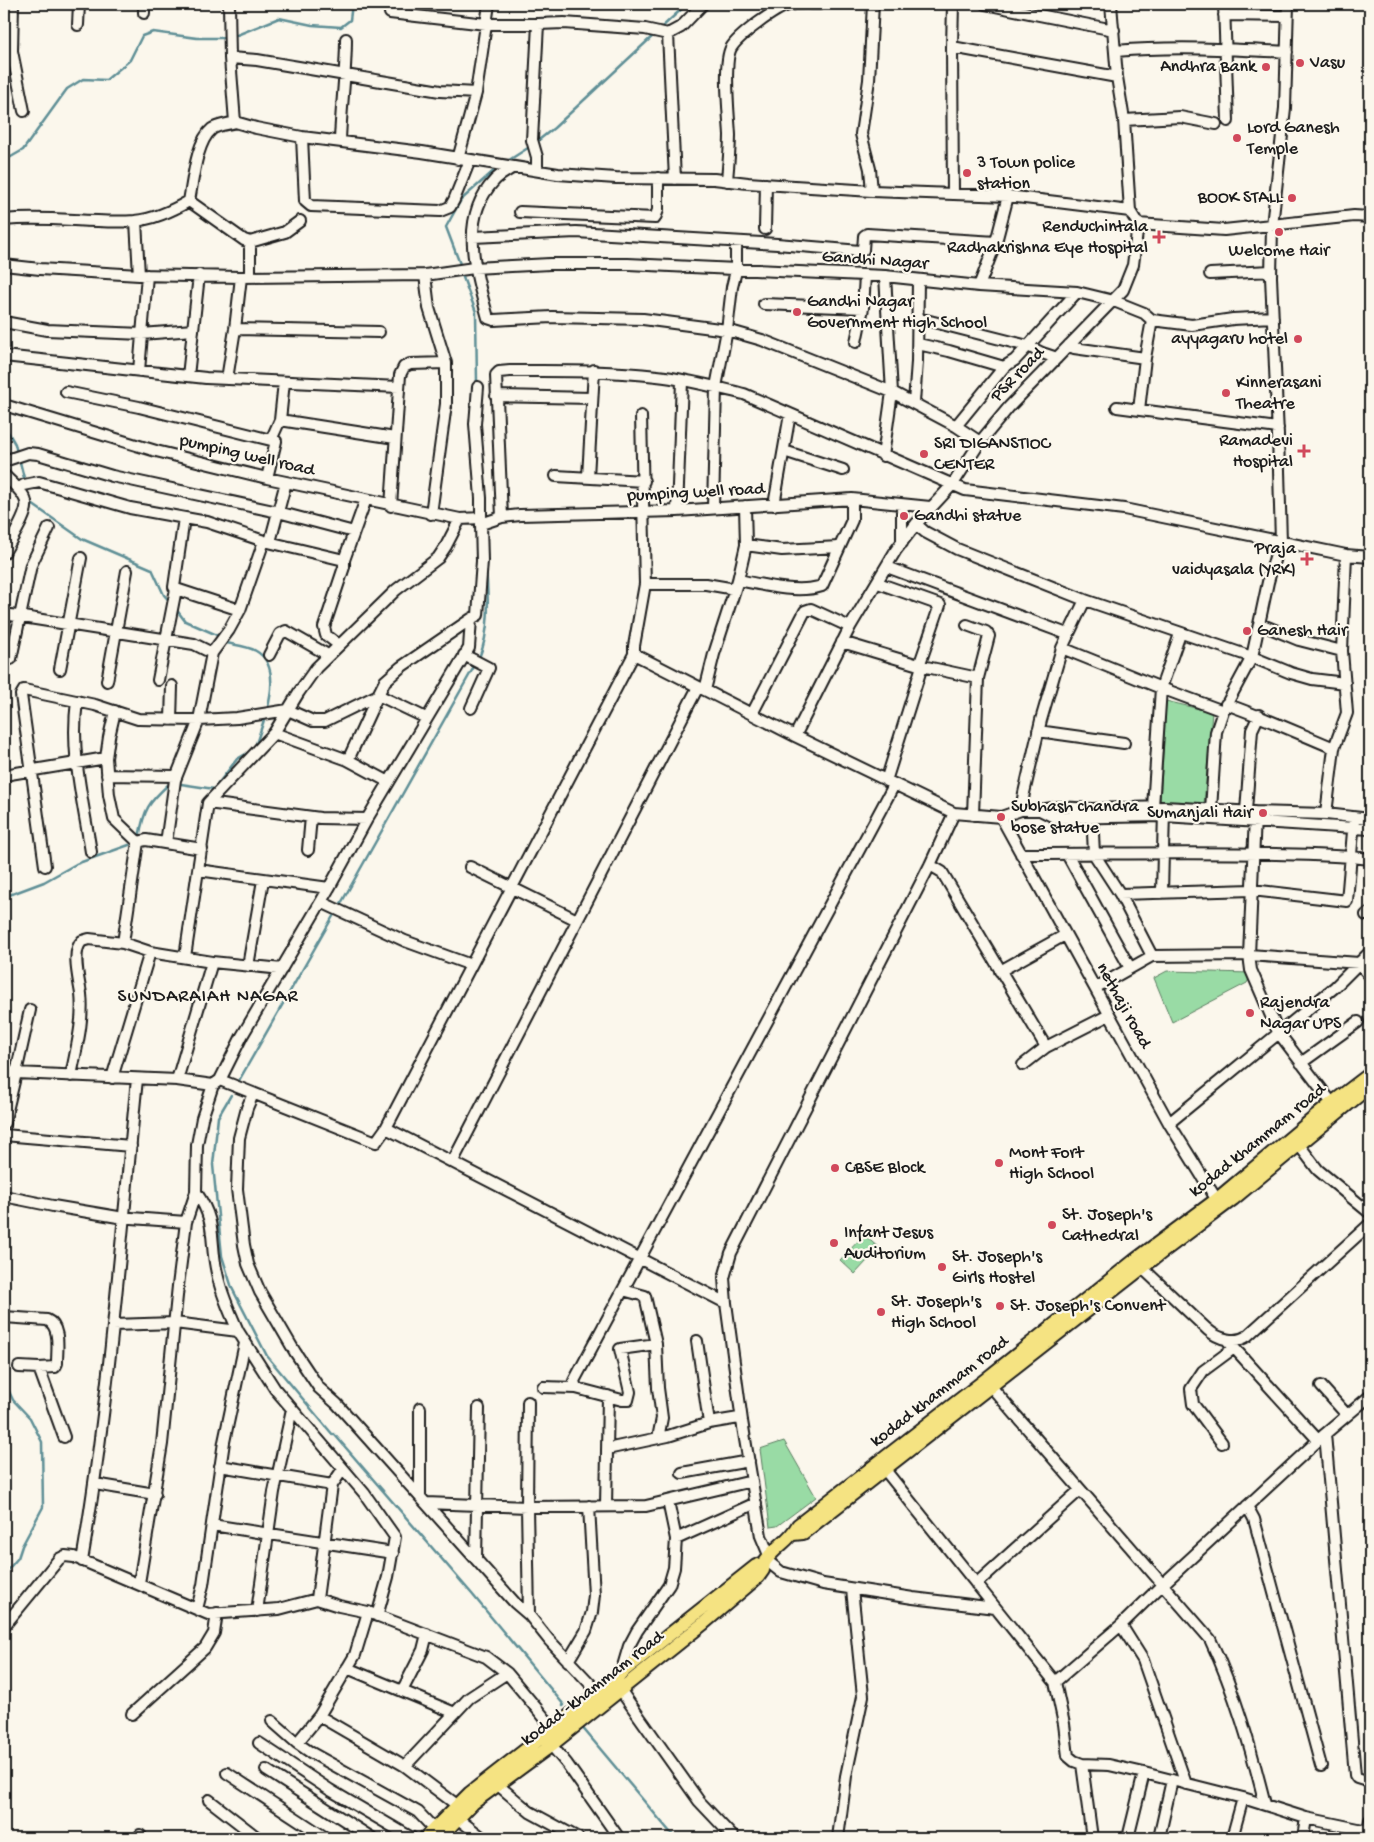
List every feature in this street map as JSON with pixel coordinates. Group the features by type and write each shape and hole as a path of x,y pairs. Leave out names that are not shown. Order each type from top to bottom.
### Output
{"main road":[{"name":"kodad khammam road","path":"1219,1204 1332,1103 1370,1074"},
{"name":"kodad khammam road","path":"618,1681 756,1566 767,1559 793,1534 798,1525 988,1383 1138,1264 1299,1145 1370,1086"},
{"name":"kodad khammam road","path":"793,1534 803,1533 885,1470 988,1383"},
{"name":"kodad -khammam road","path":"433,1835 498,1785 577,1708 598,1692 618,1681"},
{"name":"kodad -khammam road","path":"433,1835 457,1805 470,1793 549,1736 618,1681"}],"street":[{"path":"13,4 9,58 24,111"},
{"path":"78,25 79,4"},
{"path":"229,4 235,122"},
{"path":"458,159 476,93 489,4"},
{"path":"390,13 486,24 564,24 645,29 663,34 681,27 703,4"},
{"path":"727,181 730,138 728,61 731,48 744,33 768,16 788,6 820,4"},
{"path":"872,191 871,174 861,134 869,80 873,4"},
{"path":"953,4 953,194"},
{"path":"985,4 1114,30"},
{"path":"1111,4 1117,77 1124,120 1130,210 1138,224 1224,230 1354,216 1370,216"},
{"path":"1224,4 1228,122"},
{"path":"1211,810 1216,732 1225,708 1252,657 1273,565 1281,542 1271,271 1272,226 1284,108 1288,4"},
{"path":"1224,15 1287,16"},
{"path":"537,170 537,157 532,140 538,24"},
{"path":"663,34 675,179"},
{"path":"340,141 341,107 346,74 346,39"},
{"path":"952,47 1117,77"},
{"path":"1116,51 1140,49 1227,49 1287,52"},
{"path":"230,53 257,60 440,91 476,93"},
{"path":"1124,120 1180,116 1216,124"},
{"path":"4,220 36,218 136,220 174,210 188,201 199,151 207,136 213,128 235,122 302,137 422,152 511,167 616,178 714,179 872,191 1008,196 1130,210"},
{"path":"302,137 305,201 311,206 440,211 450,207 470,160"},
{"path":"511,167 495,179 482,196 476,213 471,268 488,318 494,320 552,317 643,319 727,330 780,347 892,392 914,402 929,413 956,426 980,442"},
{"path":"520,212 655,218 658,210 658,178"},
{"path":"765,229 766,184"},
{"path":"979,286 996,242 1008,196"},
{"path":"188,201 244,240 250,242 285,232 300,221"},
{"path":"136,220 143,274 139,371"},
{"name":"PSR road","path":"795,736 850,627 902,542 930,507 953,484 980,442 1009,407 1124,290 1132,265 1138,224"},
{"path":"473,237 576,232 854,250 863,250 864,236 875,234 996,242"},
{"path":"227,379 246,277 250,242"},
{"path":"713,508 716,387 736,271 736,243"},
{"name":"Gandhi Nagar","path":"4,265 40,269 246,277 424,275 471,268 550,264 628,264 736,271 885,276 979,286 1077,292 1114,301 1144,313 1152,320 1192,325 1233,319 1273,317"},
{"path":"1210,274 1271,271"},
{"path":"188,376 199,275"},
{"path":"424,275 429,308 446,363 446,404 431,514"},
{"path":"856,342 863,308 865,276"},
{"path":"883,456 892,392 885,276"},
{"path":"914,402 918,344 918,280"},
{"path":"956,426 1004,367 1015,360 1077,292"},
{"path":"764,304 863,308"},
{"path":"918,318 1028,346 1042,354 1057,358"},
{"path":"1139,410 1152,320"},
{"path":"4,322 47,330 142,334 193,330"},
{"path":"235,329 260,328 379,332"},
{"path":"918,344 1004,367"},
{"path":"1069,345 1074,348 1145,358"},
{"path":"4,356 188,376 399,387"},
{"path":"391,506 400,375 404,368 410,364 446,363"},
{"path":"588,477 594,370"},
{"path":"502,517 496,375 499,372 594,370 682,380 755,398 883,456 965,490 1124,510 1346,555 1370,557"},
{"path":"678,511 682,380"},
{"path":"271,440 280,420 284,382"},
{"path":"348,760 385,681 401,667 478,615 484,521 475,424 478,387"},
{"path":"66,392 139,407 276,441 267,478"},
{"path":"496,396 592,398"},
{"name":"pumping well road","path":"4,405 156,450 267,478 391,506 460,519 484,521 520,515 642,513 852,499 930,507"},
{"path":"1117,407 1278,428"},
{"path":"774,505 790,414"},
{"path":"4,1072 220,1082 240,1088 376,1142 386,1128 634,654 645,584 642,513 644,481 642,416"},
{"path":"280,420 395,438"},
{"path":"784,451 843,470"},
{"path":"9,460 28,453 38,454 112,476 278,512 354,532"},
{"path":"4,475 21,487 26,500 26,509 4,553"},
{"path":"556,476 644,481"},
{"path":"21,487 39,482 130,508 207,522 267,541 344,560"},
{"path":"166,843 176,776 198,720 212,653 229,630 240,610 278,512 286,482"},
{"path":"645,584 736,584 778,588 815,588 822,586 852,520 852,499"},
{"path":"339,645 326,635 324,627 344,567 344,560 366,500"},
{"path":"902,505 902,542"},
{"path":"453,1161 577,920 702,688 736,584 746,545 745,506"},
{"path":"158,680 176,589 174,583 184,518"},
{"path":"185,957 208,803 274,733 282,710 328,656 396,590 438,558 460,519"},
{"path":"916,524 926,532 957,549 1085,600 1252,657 1291,673 1312,679 1345,683"},
{"path":"11,659 31,565 48,528"},
{"path":"746,545 782,550 839,547"},
{"path":"1326,814 1334,748 1347,713 1342,651 1346,555"},
{"path":"60,670 80,558"},
{"path":"887,567 1067,634"},
{"path":"107,681 127,571"},
{"path":"576,1388 574,1381 641,1258 890,783 921,666 940,605 878,583"},
{"path":"176,589 240,610"},
{"path":"1021,810 1038,731 1062,648 1067,634 1085,600"},
{"path":"752,714 805,611 811,609 850,627"},
{"path":"4,614 21,615 194,644 212,653"},
{"path":"471,619 468,648 473,660 489,668 471,708"},
{"path":"1260,624 1299,640 1342,651"},
{"path":"967,626 986,632 989,636 978,678 973,815"},
{"path":"269,655 280,634 286,631 328,656"},
{"path":"1162,893 1163,852 1160,810 1161,688 1180,634"},
{"path":"842,642 921,666 978,678"},
{"path":"1062,648 1161,688 1225,708 1259,715 1275,724 1334,748"},
{"path":"634,654 795,736 954,813 1001,817 1021,810 1040,810 1056,818 1160,810 1211,810 1252,815 1326,814 1370,829"},
{"path":"139,1583 162,1444 178,1286 186,1222 196,1192 197,1145 202,1118 242,1036 282,970 426,718 473,660"},
{"path":"171,720 172,686"},
{"path":"45,866 22,691 27,690 77,701 115,710 138,718 198,720 237,718 282,710 313,721 325,721 378,696 426,718"},
{"path":"77,701 74,724 76,762 92,852"},
{"path":"115,710 106,758 114,819 138,842"},
{"path":"1259,715 1252,730 1253,854 1249,954 1251,970 1278,1032 1332,1103"},
{"path":"1038,731 1124,743"},
{"path":"274,733 348,760 389,782"},
{"path":"4,775 106,758"},
{"path":"107,775 176,776"},
{"path":"208,803 311,817 367,819"},
{"path":"1160,810 1353,822 1370,819"},
{"path":"954,813 930,865 730,1253 724,1278 742,1421 761,1536 767,1559 781,1572 823,1584 995,1608"},
{"path":"1092,814 1094,854 1120,894 1152,956"},
{"path":"308,850 311,817"},
{"name":"nethaji road","path":"1001,817 1169,1123 1219,1204"},
{"path":"1120,894 1252,890 1347,901 1353,822"},
{"path":"138,842 146,840 202,849"},
{"path":"123,943 138,842"},
{"path":"1021,854 1163,852 1370,859"},
{"path":"1067,854 1130,968"},
{"path":"930,865 942,872 1046,1047"},
{"path":"470,867 577,920"},
{"path":"198,870 329,888"},
{"path":"248,966 264,880"},
{"path":"320,902 405,941 472,965"},
{"path":"1000,971 1066,935"},
{"path":"71,1076 82,1012 76,960 79,944 82,941 123,943 150,952 212,962 282,970"},
{"path":"112,1078 150,952"},
{"path":"1169,1123 1335,987 1370,952"},
{"path":"1095,988 1152,956 1249,954 1359,963 1370,976"},
{"path":"177,1080 212,962"},
{"path":"4,1123 30,1010"},
{"path":"1022,1065 1046,1047 1110,1015"},
{"path":"1301,1063 1358,1022"},
{"path":"82,1560 95,1484 113,1325 137,1079"},
{"path":"254,1094 247,1108 239,1138 237,1189 248,1264 260,1292 277,1323 319,1388 337,1404 515,1603 529,1615 549,1640 598,1692"},
{"path":"386,1128 726,1303"},
{"path":"4,1135 131,1146"},
{"path":"1299,1145 1318,1170 1370,1213"},
{"path":"196,1192 206,1206 209,1215 213,1230 216,1272 225,1302 238,1332 275,1389 364,1493 396,1537 388,1577 355,1654 319,1716 297,1743"},
{"path":"4,1196 124,1218 186,1222"},
{"path":"1138,1264 1208,1330 1226,1339 1236,1341 1247,1336 1370,1224"},
{"path":"624,1290 645,1296 656,1344 658,1388 662,1418 658,1438"},
{"path":"4,1317 46,1320 54,1324 57,1365 54,1368 19,1367"},
{"path":"113,1325 175,1323 238,1332"},
{"path":"1226,1339 1321,1437 1355,1775 1357,1778 1370,1782"},
{"path":"697,1341 709,1423"},
{"path":"197,1609 203,1585 224,1442 245,1343"},
{"path":"543,1387 576,1388 626,1401 629,1399 630,1392 620,1349 656,1344"},
{"path":"1222,1443 1193,1404 1191,1389 1203,1371 1234,1348"},
{"path":"39,1368 64,1437"},
{"path":"988,1383 1210,1640 1219,1658 1252,1749 1264,1804"},
{"path":"1321,1386 1347,1415"},
{"path":"606,1506 608,1396"},
{"path":"1055,1682 1121,1625 1321,1437 1370,1396"},
{"path":"528,1402 526,1507 529,1615"},
{"path":"420,1408 423,1500"},
{"path":"476,1559 478,1408"},
{"path":"257,1611 278,1476 292,1409"},
{"path":"607,1449 658,1438 709,1423 739,1418 742,1421"},
{"path":"682,1473 749,1461"},
{"path":"220,1466 332,1485"},
{"path":"317,1600 332,1485 343,1469"},
{"path":"885,1470 1055,1682 1064,1724 1068,1756 1074,1762 1109,1765 1144,1773 1243,1798 1306,1818 1368,1830"},
{"path":"423,1500 526,1507 646,1506 752,1481"},
{"path":"95,1484 155,1494"},
{"path":"976,1584 1080,1490"},
{"path":"668,1501 676,1539 674,1568 669,1586 637,1631 629,1646 618,1681 699,1801 734,1838"},
{"path":"676,1539 756,1504"},
{"path":"568,1661 583,1637 592,1612 594,1596 589,1506"},
{"path":"1247,1506 1254,1519 1321,1766"},
{"path":"212,1525 393,1553"},
{"path":"4,1626 59,1559 71,1556 139,1583 208,1614 279,1609 317,1600 373,1614 486,1657 507,1674 618,1838"},
{"path":"838,1838 846,1776 863,1696 852,1589"},
{"path":"132,1714 205,1648 214,1633 217,1613"},
{"path":"1121,1625 1143,1660 1186,1784"},
{"path":"402,1691 423,1650 427,1634"},
{"path":"347,1668 455,1713"},
{"path":"405,1766 470,1698 507,1674"},
{"path":"319,1716 405,1766 457,1805"},
{"path":"272,1721 297,1743 418,1812 433,1835"},
{"path":"259,1743 330,1790 412,1838"},
{"path":"1082,1764 1092,1838"},
{"path":"266,1770 372,1838"},
{"path":"227,1773 326,1838"},
{"path":"1128,1838 1144,1773"},
{"path":"1159,1838 1172,1780"},
{"path":"498,1785 530,1812 576,1838"},
{"path":"1232,1838 1243,1798"},
{"path":"209,1800 258,1838"},
{"path":"457,1818 483,1838"},
{"path":"1303,1838 1306,1818"}],"green space":[{"path":"1166,701 1212,712 1204,804 1160,802"},
{"path":"1167,971 1252,973 1247,983 1172,1022 1154,978"},
{"path":"864,1235 879,1248 855,1274 840,1260"},
{"path":"784,1441 816,1497 777,1526 770,1527 760,1449"}],"waterway":[{"path":"232,37 279,18 312,25 341,27 350,20 352,4"},
{"path":"661,28 687,4"},
{"path":"4,161 23,150 67,89 83,79 106,80 130,60 142,36 153,32 197,38 226,38"},
{"path":"535,143 554,128 655,34"},
{"path":"506,162 531,146"},
{"path":"460,264 446,227 461,200 497,168"},
{"path":"461,272 476,312 477,383"},
{"path":"4,425 15,444 17,453"},
{"path":"19,458 25,482"},
{"path":"29,502 82,539 152,569 164,595 171,603"},
{"path":"479,658 487,624 486,566"},
{"path":"176,609 185,621 217,635"},
{"path":"226,643 253,649 263,656 270,670 271,678 267,711"},
{"path":"339,907 475,665"},
{"path":"255,747 265,717"},
{"path":"181,784 214,789 237,759 251,751"},
{"path":"139,838 148,807 170,783"},
{"path":"4,897 44,882 76,864 129,845"},
{"path":"237,1084 336,911"},
{"path":"231,1095 218,1117 213,1165 222,1256 232,1288 267,1356 333,1435 472,1594 563,1706"},
{"path":"4,1381 13,1400 30,1418 42,1442 43,1507 22,1546 18,1558 4,1574"},
{"path":"581,1726 675,1838"}],"place":[{"name":"Vasu","path":"1300,63"},
{"name":"Andhra Bank","path":"1266,67"},
{"name":"Lord Ganesh Temple","path":"1237,138"},
{"name":"3 Town police station","path":"967,173"},
{"name":"BOOK STALL","path":"1292,198"},
{"name":"Welcome Hair","path":"1279,232"},
{"name":"Renduchintala Radhakrishna Eye Hospital","path":"1159,237"},
{"name":"Gandhi Nagar Government High School","path":"797,312"},
{"name":"ayyagaru hotel","path":"1298,339"},
{"name":"Kinnerasani Theatre","path":"1226,393"},
{"name":"Ramadevi Hospital","path":"1304,451"},
{"name":"SRI DIGANSTIOC CENTER","path":"924,454"},
{"name":"Gandhi statue","path":"904,516"},
{"name":"Praja vaidyasala (YRK)","path":"1307,559"},
{"name":"Ganesh Hair","path":"1247,631"},
{"name":"Sumanjali Hair","path":"1263,813"},
{"name":"Subhash chandra bose statue","path":"1001,817"},
{"name":"Rajendra Nagar UPS","path":"1250,1013"},
{"name":"Mont Fort High School","path":"999,1163"},
{"name":"CBSE Block","path":"835,1168"},
{"name":"St. Joseph's Cathedral","path":"1052,1225"},
{"name":"Infant Jesus Auditorium","path":"834,1243"},
{"name":"St. Joseph's Girls Hostel","path":"942,1267"},
{"name":"St. Joseph's Convent","path":"1000,1306"},
{"name":"St. Joseph's High School","path":"881,1312"}],"district":[{"name":"SUNDARAIAH NAGAR","path":"208,997"}]}
